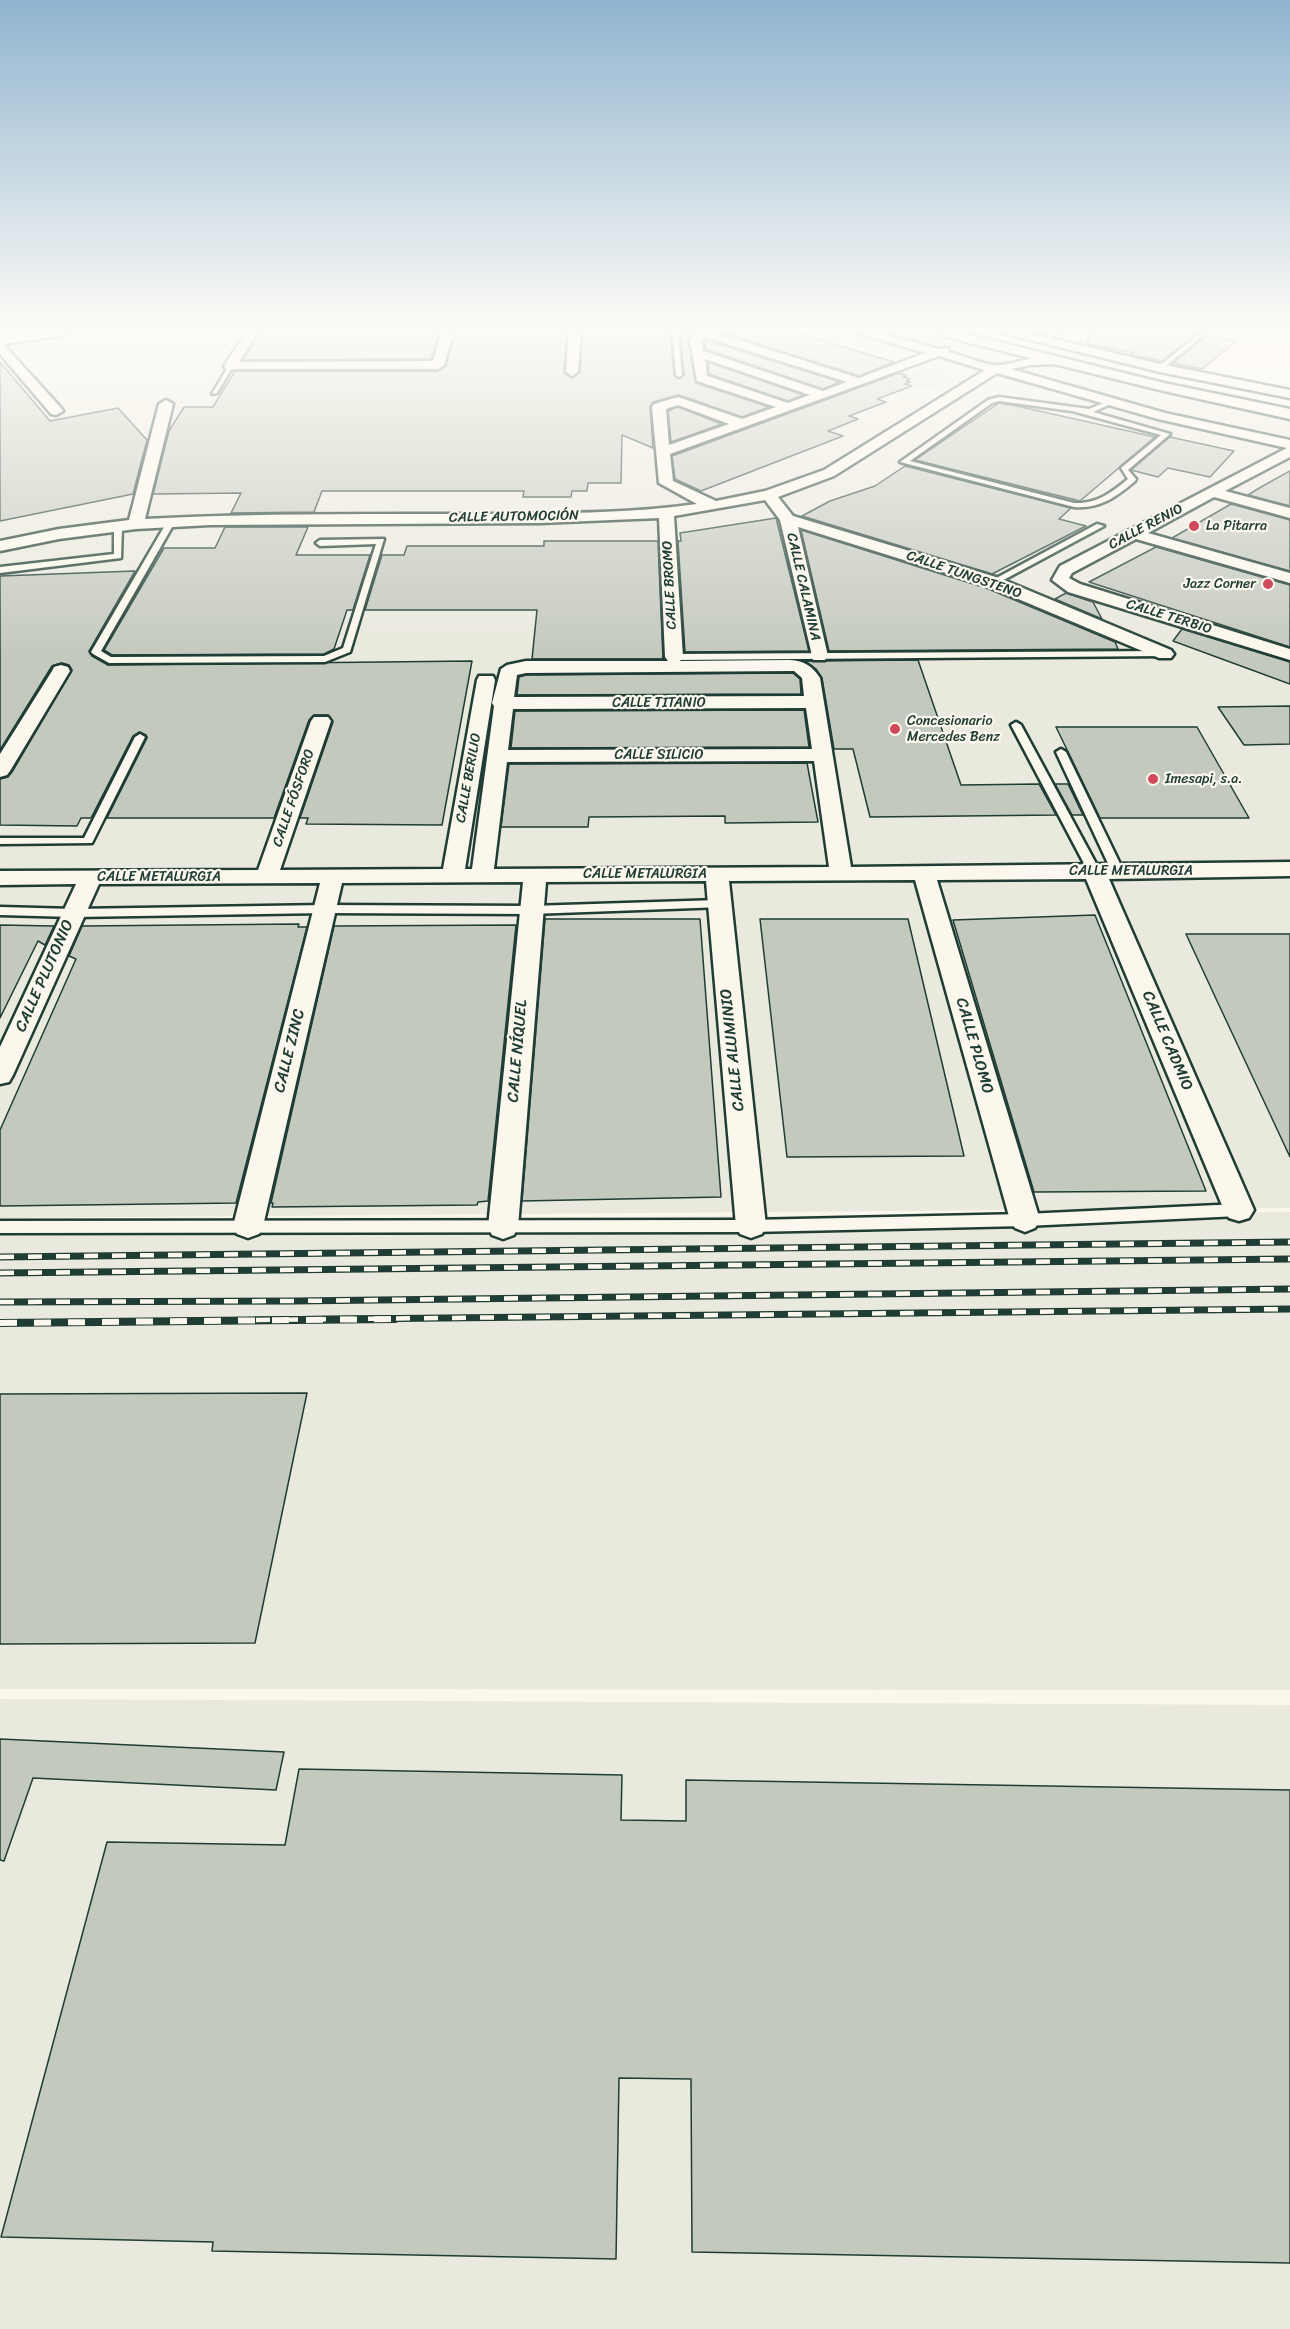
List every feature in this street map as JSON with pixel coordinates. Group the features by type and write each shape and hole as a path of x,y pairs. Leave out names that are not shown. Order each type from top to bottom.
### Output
{"street":[{"path":"136,524 157,440"},
{"path":"662,440 666,483 714,506"},
{"path":"663,452 697,440"},
{"name":"CALLE AUTOMOCIÓN","path":"0,546 59,534 171,522 540,518 666,513 769,495 829,472 882,440"},
{"path":"1270,440 1290,444"},
{"name":"CALLE RENIO","path":"1066,570 1290,451"},
{"path":"1211,492 1290,513"},
{"path":"769,495 788,519"},
{"name":"CALLE BROMO","path":"666,513 674,657"},
{"name":"CALLE TUNGSTENO","path":"788,519 993,582 1165,654"},
{"name":"CALLE CALAMINA","path":"788,519 819,656"},
{"path":"1134,534 1290,578"},
{"name":"CALLE TERBIO","path":"1066,570 1060,580 1074,588 1290,655"},
{"path":"482,875 502,703 508,673 514,669 762,666 801,666 806,669 811,678 841,873"},
{"path":"0,771 61,671"},
{"name":"CALLE BERILIO","path":"453,875 486,680"},
{"name":"CALLE TITANIO","path":"502,703 815,702"},
{"name":"CALLE FÓSFORO","path":"267,876 321,721"},
{"name":"CALLE SILICIO","path":"496,756 822,755"},
{"name":"CALLE METALURGIA","path":"0,878 1290,869"},
{"name":"CALLE CADMIO","path":"1106,872 1239,1210"},
{"name":"CALLE PLOMO","path":"924,873 1025,1220"},
{"name":"CALLE ALUMINIO","path":"717,874 751,1226"},
{"name":"CALLE ZINC","path":"248,1227 333,875"},
{"name":"CALLE NÍQUEL","path":"502,1227 535,875"},
{"name":"CALLE PLUTONIO","path":"0,1076 91,877"}],"lane":[{"path":"935,440 904,462 1074,506 1095,506 1107,500 1132,479 1124,470 1159,440"},
{"path":"171,522 96,652 109,660 325,659 347,650 381,541 320,543"},
{"path":"0,570 118,556 118,526"},
{"path":"993,582 1100,526"},
{"path":"674,657 1165,654"},
{"path":"1016,725 1106,872"},
{"path":"0,841 87,842 140,737"},
{"path":"1061,752 1106,872"},
{"path":"0,911 74,913 325,909 531,910 719,904"},
{"path":"0,1227 751,1226 1025,1220 1239,1210"}],"shaded area":[{"path":"0,440 1290,440 1290,1208 0,1218"},
{"path":"1290,1212 1290,1690 0,1689 0,1222"},
{"path":"0,1699 1290,1705 1290,2329 0,2329"}],"building":[{"path":"0,440 147,440 133,494 0,521"},
{"path":"167,440 622,440 621,483 588,483 587,491 572,491 571,497 523,497 524,491 322,491 314,512 231,513 241,493 153,494"},
{"path":"633,440 652,440 653,448"},
{"path":"717,440 833,440 701,491 675,479 672,456"},
{"path":"945,440 1152,440 1080,501 915,460"},
{"path":"1167,440 1182,440 1234,451 1210,477 1168,468 1158,477 1131,470"},
{"path":"905,466 1071,508 1059,519 1086,526 992,574 802,516 830,501 875,486"},
{"path":"1290,471 1290,506 1248,495 1261,487"},
{"path":"1231,504 1290,520 1290,571 1172,538"},
{"path":"776,518 809,651 685,652 678,541 681,541 680,533"},
{"path":"225,527 308,527 296,555 370,555 353,610 347,610 334,649 324,654 112,655 104,650 164,548 215,548"},
{"path":"801,530 986,588 1115,642 1118,649 829,651"},
{"path":"544,541 658,541 663,659 532,659 537,610 365,610 382,555 404,555 407,546 544,546"},
{"path":"1156,547 1290,585 1290,647 1089,582"},
{"path":"135,571 89,651 92,656 108,665 472,661 442,825 306,824 308,818 300,818 333,722 328,715 314,715 309,720 274,818 107,818 147,738 139,732 133,736 91,818 81,818 77,826 0,825 0,779 8,777 12,772 72,670 69,665 62,663 52,666 0,750 0,576"},
{"path":"1066,593 1093,602 1102,619 1055,599"},
{"path":"1182,629 1290,662 1290,684 1173,641"},
{"name":"Concesionario Mercedes Benz","path":"918,660 961,785 1039,784 1056,815 870,817 853,749 834,749 822,678 816,669 805,661"},
{"path":"793,673 800,679 801,694 517,695 519,677 526,675"},
{"path":"1290,706 1290,744 1244,745 1218,707"},
{"path":"804,710 809,747 511,748 515,711"},
{"name":"Imesapi, s.a.","path":"1056,727 1197,727 1249,818 1100,818"},
{"path":"807,763 818,822 725,823 725,816 589,817 588,827 501,827 509,764"},
{"path":"1055,784 1068,784 1083,815 1072,815"},
{"path":"1095,915 1206,1191 1034,1192 953,920"},
{"path":"545,919 700,919 721,1197 522,1201"},
{"path":"760,919 908,919 964,1156 787,1157"},
{"path":"299,924 298,927 307,927 236,1203 0,1206 0,1130 76,959 69,956 82,926"},
{"path":"0,925 54,926 45,945 38,941 0,1018"},
{"path":"516,925 488,1201 478,1202 477,1205 272,1207 273,1203 271,1203 334,926"},
{"path":"1186,934 1290,934 1290,1157 1218,1003"},
{"path":"307,1393 255,1643 0,1644 0,1394"},
{"path":"0,1739 284,1752 276,1790 33,1778 4,1861 0,1860"},
{"path":"299,1769 622,1775 621,1820 686,1821 686,1780 1290,1790 1290,2263 692,2252 691,2079 619,2078 616,2259 212,2251 213,2242 1,2237 107,1842 285,1845"}],"railway":[{"path":"0,1257 1290,1242"},
{"path":"0,1273 1290,1259"},
{"path":"0,1302 295,1301 1290,1289"},
{"path":"256,1320 1290,1309"},
{"path":"0,1323 395,1319"}],"place":[{"name":"La Pitarra","path":"1194,526"},
{"name":"Jazz Corner","path":"1268,584"},
{"name":"Concesionario Mercedes Benz","path":"895,729"},
{"name":"Imesapi, s.a.","path":"1153,779"}]}
